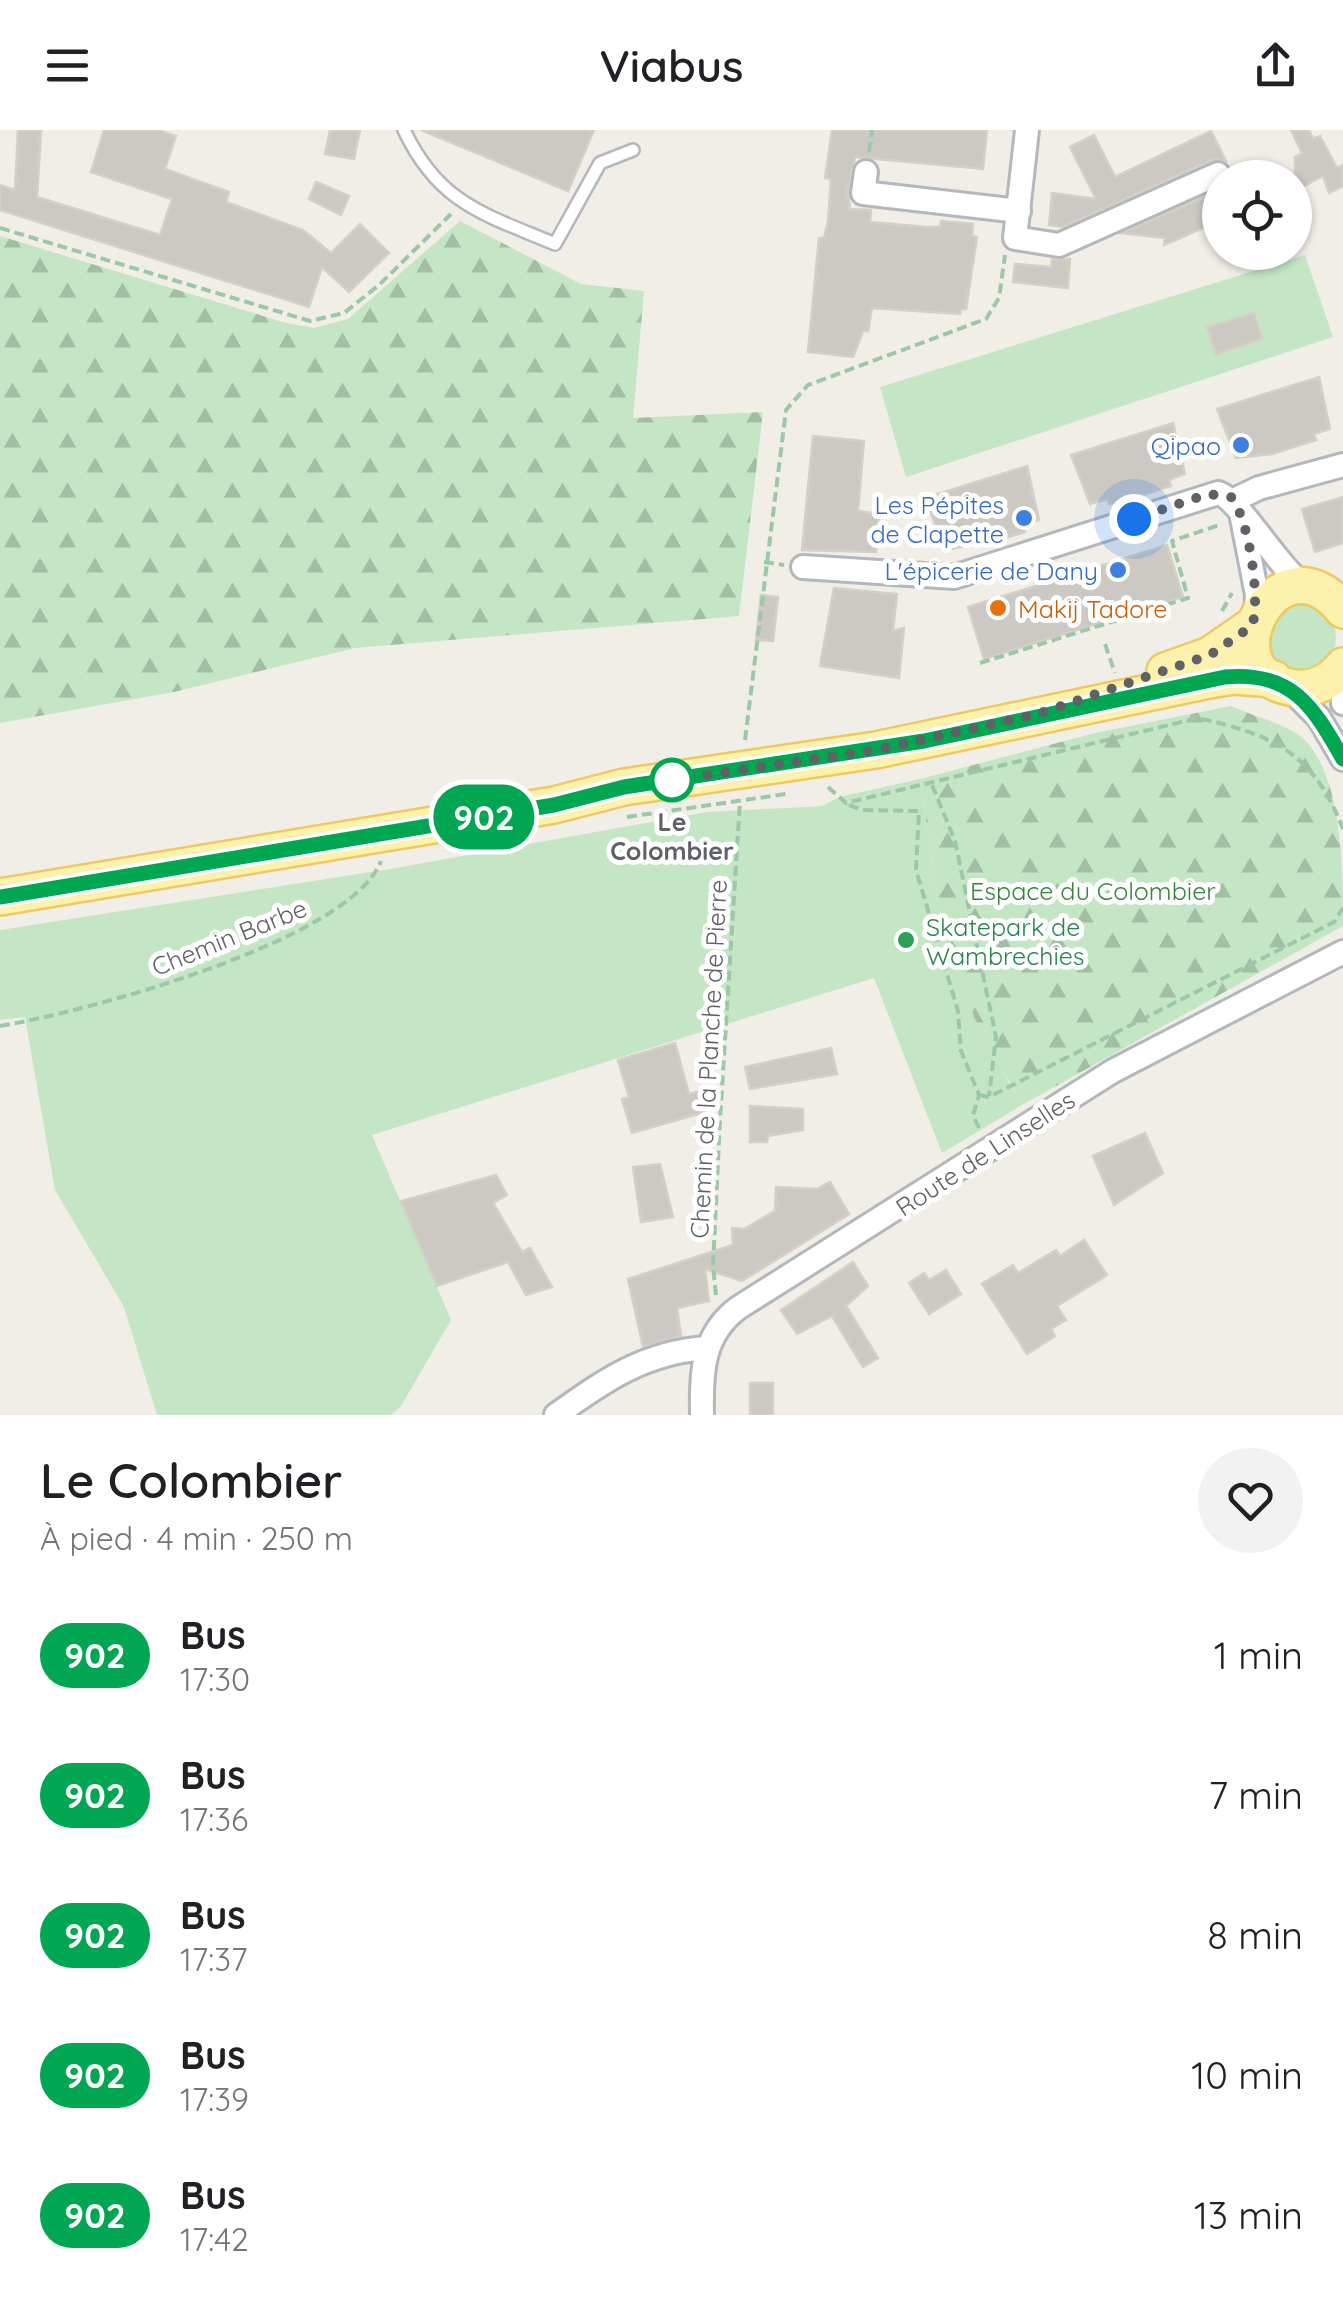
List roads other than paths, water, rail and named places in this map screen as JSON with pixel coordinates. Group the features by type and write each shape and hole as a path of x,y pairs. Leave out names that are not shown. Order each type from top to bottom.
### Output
{"main road":[{"path":"1038,714 1210,655 1254,620 1277,594 1328,595"},
{"path":"1254,620 1254,656 1280,682"},
{"path":"0,897 554,805 638,804 761,786 824,773 876,750 1038,714 1225,677 1318,685 1343,666"}],"street":[{"path":"1027,130 1015,238 1059,244 1202,181"},
{"path":"866,172 863,193 1019,211"},
{"path":"1238,507 1258,488 1343,466"},
{"path":"802,566 954,577 1201,496 1222,493 1238,507 1286,572 1328,595"},
{"path":"1238,507 1257,595 1254,620"},
{"path":"1280,682 1319,718 1343,759"},
{"path":"1343,685 1343,703"},
{"name":"Route de Linselles","path":"702,1415 707,1348 724,1318 1113,1071 1343,952"},
{"path":"556,1415 626,1367 667,1352 707,1348"}],"lane":[{"path":"404,130 421,166 464,206 554,244 600,163 633,150"}],"place":[{"name":"Qipao","path":"1241,445"},
{"name":"Les Pépites de Clapette","path":"1024,518"},
{"name":"L'épicerie de Dany","path":"1118,570"},
{"name":"Makij Tadore","path":"998,608"},
{"name":"Le Colombier","path":"672,780"},
{"name":"Skatepark de Wambrechies","path":"906,940"}],"park label":[{"name":"Espace du Colombier","path":"1093,890"}]}
